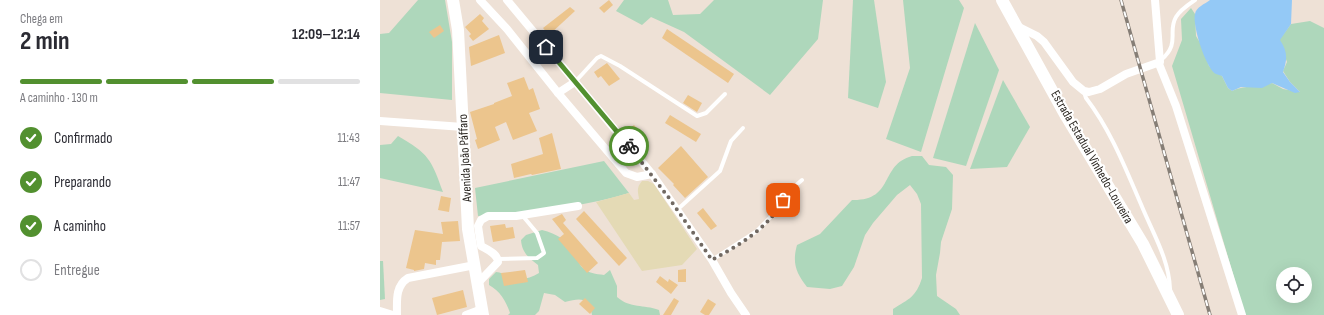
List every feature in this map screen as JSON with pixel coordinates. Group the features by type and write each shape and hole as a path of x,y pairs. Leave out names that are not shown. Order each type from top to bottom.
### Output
{"main road":[{"name":"Avenida João Páffaro","path":"454,0 458,30 464,127 468,229 482,312"},
{"name":"Estrada Estadual Vinhedo-Louveira","path":"1002,0 1066,116 1143,244 1178,315"}],"street":[{"path":"480,0 507,29 558,93 626,173 637,178 652,174"},
{"path":"507,0 652,174 678,209 746,315"},
{"path":"1155,0 1160,62 1176,106 1242,315"},
{"path":"1017,26 1038,36 1073,82 1084,91 1089,92 1100,88 1126,74 1160,62"},
{"path":"558,93 575,82"},
{"path":"380,121 464,127"},
{"path":"478,283 498,262 496,255 481,246 478,226 481,220 488,216 522,215 578,206"},
{"path":"397,315 398,288 402,282 408,278 475,265"},
{"path":"380,311 393,315"},
{"path":"466,315 482,312"}],"lane":[{"path":"1160,62 1171,50 1176,17 1187,5 1195,0"},
{"path":"575,82 582,77 597,58 601,56 620,66 697,116 706,113 725,94"},
{"path":"1084,91 1086,98 1111,134 1165,259 1169,274 1170,297"},
{"path":"678,209 720,171 731,141 742,128"},
{"path":"712,260 757,231 776,212 786,194 802,180"},
{"path":"498,259 542,257 544,253 537,233 522,215"}],"green space":[{"path":"418,0 445,0 452,42 452,100 380,93 380,34 389,33"},
{"path":"624,0 668,0 673,15 700,14 714,0 823,0 818,39 770,95 684,32 651,17 642,25 616,11"},
{"path":"853,0 874,0 886,82 878,108 848,98"},
{"path":"903,0 959,0 964,8 921,152 886,139 910,68"},
{"path":"1191,8 1195,14 1196,36 1202,46 1209,66 1222,76 1228,88 1232,91 1272,83 1283,89 1300,92 1290,82 1283,71 1287,62 1279,40 1291,24 1310,21 1324,28 1324,315 1245,315 1172,66 1182,40 1181,19"},
{"path":"975,23 999,70 966,166 933,158"},
{"path":"1003,80 1030,127 1007,167 970,169"},
{"path":"398,136 428,158 443,192 380,178 380,145 391,144"},
{"path":"912,156 922,156 929,165 946,167 953,175 952,209 941,242 936,275 937,296 956,309 960,315 893,315 893,309 908,300 914,294 922,278 921,204 917,194 910,185 897,195 873,223 865,235 854,267 842,286 830,289 807,287 796,268 795,257 797,245 820,234 852,200 866,199 875,195 886,182 895,167 902,161"},
{"path":"604,161 629,193 574,206 478,216 475,188"},
{"path":"542,230 552,233 565,241 572,249 580,265 587,271 604,275 610,270 617,286 617,297 622,301 632,305 659,310 660,315 592,315 589,305 583,300 565,302 555,295 544,293 539,311 535,315 508,315 510,313 507,304 499,293 489,285 489,279 496,272 508,277 520,279 528,278 539,273 538,265 524,252 521,240 526,235"},
{"path":"380,261 383,261 385,299 380,300"}],"sand":[{"path":"642,181 648,181 654,184 697,249 682,265 642,271 596,202 629,193 634,200 639,199 638,188"}],"water":[{"path":"1210,0 1292,0 1291,24 1280,40 1286,55 1286,63 1283,72 1300,92 1295,93 1272,83 1262,88 1241,87 1232,91 1228,88 1222,76 1216,74 1208,64 1204,56 1196,27 1196,12"}],"building":[{"path":"609,0 613,5 604,13 599,8"},
{"path":"570,7 575,11 549,35 543,28"},
{"path":"480,14 484,18 482,21 489,29 473,41 469,36 471,34 465,27"},
{"path":"440,25 444,31 434,38 429,32"},
{"path":"667,29 734,74 728,83 662,38"},
{"path":"499,35 505,53 471,66 469,47"},
{"path":"607,63 620,79 609,86 601,76 598,78 594,72"},
{"path":"524,77 529,90 533,88 540,109 529,113 537,131 513,140 506,122 495,127 500,140 478,149 470,112 512,96 507,83"},
{"path":"688,95 702,103 697,112 683,103"},
{"path":"670,115 701,134 696,142 665,123"},
{"path":"634,125 648,140 639,148 625,132"},
{"path":"552,133 561,169 514,178 511,164 543,154 539,138"},
{"path":"681,146 708,177 685,198 658,168"},
{"path":"441,196 451,198 449,212 438,210"},
{"path":"703,208 717,226 711,230 697,213"},
{"path":"584,211 627,258 619,266 576,219"},
{"path":"562,214 566,220 563,223 598,263 587,273 558,239 564,234 552,219"},
{"path":"458,221 460,241 442,242 440,260 436,260 436,265 425,263 424,269 414,271 406,268 415,230 443,234 441,222"},
{"path":"505,224 506,228 513,227 515,238 493,242 490,226"},
{"path":"686,269 686,282 678,282 678,270"},
{"path":"525,270 528,282 504,286 501,273"},
{"path":"660,276 668,282 669,279 678,285 671,294 656,282"},
{"path":"463,290 467,307 437,315 432,298"},
{"path":"585,298 595,308 590,314 579,304"},
{"path":"674,298 679,301 671,315 663,315"},
{"path":"708,299 716,304 709,315 705,315 700,312"}],"railway":[{"path":"1121,0 1210,315"}],"way so far":[{"path":"629,146 652,174 694,232 712,260 757,231 772,217 783,200"}],"route":[{"path":"546,47 629,146"}]}
